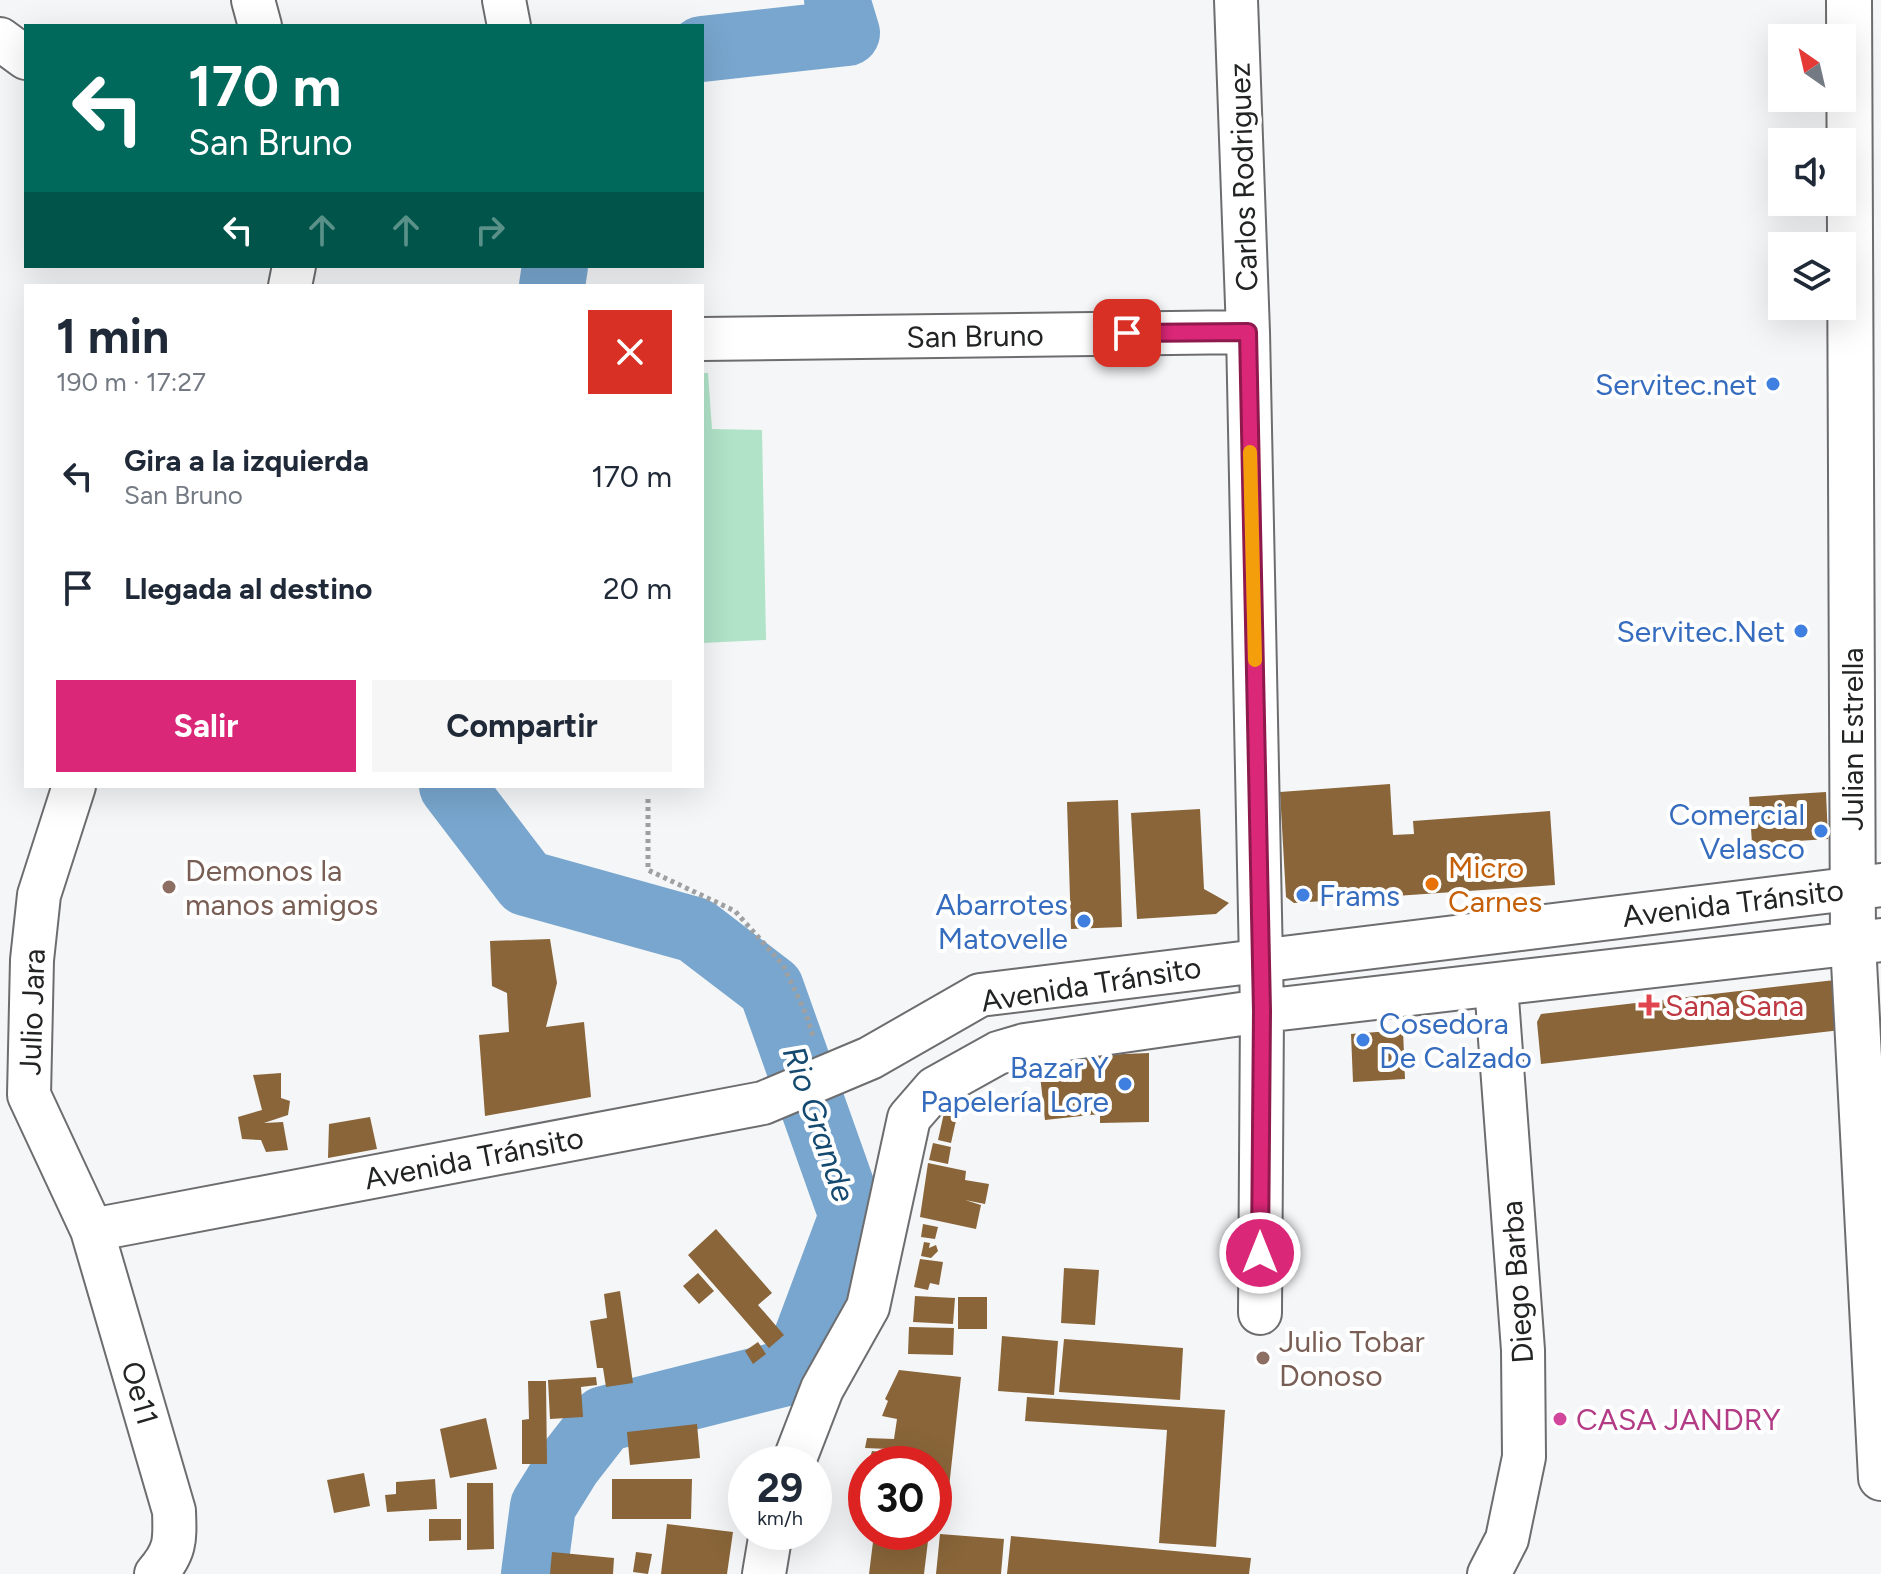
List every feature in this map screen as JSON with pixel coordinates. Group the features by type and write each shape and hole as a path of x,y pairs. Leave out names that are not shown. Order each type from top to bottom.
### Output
{"street":[{"path":"253,0 259,24"},
{"path":"504,0 509,24"},
{"name":"Carlos Rodriguez","path":"1236,0 1248,332 1262,1011 1260,1313"},
{"name":"Julian Estrella","path":"1849,0 1881,1478"},
{"path":"0,39 24,57"},
{"name":"San Bruno","path":"704,339 1248,332"},
{"name":"Julio Jara","path":"73,788 39,895 14,1089 92,1230"},
{"name":"Avenida Tránsito","path":"92,1230 763,1103 870,1058 980,995 1867,887"},
{"name":"Avenida Tránsito","path":"800,1446 822,1389 868,1307 909,1118 935,1088 998,1053 1025,1045 1262,1011 1867,942"},
{"name":"Diego Barba","path":"1489,1574 1507,1539 1524,1457 1523,1350 1496,985"},
{"path":"980,995 998,1053"},
{"name":"Oe11","path":"92,1230 174,1511 175,1535 163,1566"},
{"path":"764,1574 768,1550"}],"path":[{"path":"648,799 648,870 735,911 783,965 806,1014 826,1077"}],"green space":[{"path":"704,373 708,373 712,429 762,430 766,640 704,643"}],"building":[{"path":"1390,784 1393,835 1414,834 1413,821 1550,811 1555,885 1294,903 1286,897 1280,792"},
{"path":"1826,792 1828,839 1752,844 1749,797"},
{"path":"1118,800 1122,927 1071,929 1067,802"},
{"path":"1200,809 1204,889 1229,903 1216,914 1137,919 1131,813"},
{"path":"550,939 557,983 546,1027 584,1022 591,1097 485,1116 479,1035 509,1032 507,993 492,986 490,941"},
{"path":"1835,980 1841,1030 1541,1064 1537,1022 1541,1014"},
{"path":"1403,1030 1405,1079 1353,1082 1351,1034"},
{"path":"1149,1053 1149,1122 1100,1123 1100,1114 1045,1120 1039,1066 1100,1055"},
{"path":"281,1073 281,1098 290,1101 288,1115 264,1123 283,1122 288,1150 266,1152 261,1140 242,1139 238,1117 262,1110 253,1075"},
{"path":"946,1104 959,1107 951,1143 938,1140"},
{"path":"370,1117 377,1149 328,1158 329,1124"},
{"path":"933,1143 951,1147 948,1164 929,1160"},
{"path":"928,1163 966,1171 965,1180 989,1184 985,1204 965,1200 981,1205 976,1229 920,1217"},
{"path":"923,1224 938,1227 935,1239 921,1237"},
{"path":"716,1229 772,1293 758,1305 784,1335 769,1348 688,1255"},
{"path":"924,1242 930,1243 929,1248 936,1245 938,1251 931,1258 921,1256"},
{"path":"920,1259 943,1262 939,1285 930,1283 928,1290 914,1287"},
{"path":"1064,1268 1099,1270 1095,1325 1061,1323"},
{"path":"698,1273 714,1291 699,1304 683,1286"},
{"path":"620,1291 633,1383 606,1387 603,1368 597,1368 590,1321 607,1318 604,1294"},
{"path":"915,1296 955,1298 953,1324 913,1322"},
{"path":"958,1297 987,1297 987,1329 958,1329"},
{"path":"909,1327 954,1328 953,1355 908,1354"},
{"path":"1002,1336 1058,1341 1054,1395 998,1391"},
{"path":"1064,1339 1183,1348 1180,1400 1059,1392"},
{"path":"758,1342 766,1354 753,1364 745,1351"},
{"path":"899,1370 961,1377 952,1460 952,1446 865,1446 867,1438 894,1439 897,1419 882,1416 888,1401 885,1399"},
{"path":"596,1377 597,1385 581,1387 583,1417 550,1419 548,1380"},
{"path":"528,1381 546,1381 547,1464 522,1464 522,1420 529,1419"},
{"path":"1027,1397 1225,1410 1216,1547 1159,1543 1167,1430 1025,1421"},
{"path":"486,1418 497,1469 450,1478 440,1429"},
{"path":"697,1424 700,1458 630,1465 627,1432"},
{"path":"364,1473 370,1506 334,1513 327,1480"},
{"path":"435,1479 437,1509 387,1512 385,1495 396,1494 396,1482"},
{"path":"612,1479 692,1479 691,1519 612,1519"},
{"path":"467,1483 493,1483 494,1549 467,1550"},
{"path":"429,1519 461,1519 461,1540 429,1541"},
{"path":"667,1524 728,1531 728,1550 730,1550 727,1574 661,1574"},
{"path":"952,1535 1004,1539 1001,1574 936,1574 938,1550 952,1550"},
{"path":"1011,1536 1251,1558 1249,1574 1007,1574"},
{"path":"872,1550 927,1550 924,1574 869,1574"},
{"path":"552,1552 614,1558 613,1574 550,1574"},
{"path":"636,1552 652,1554 648,1574 633,1572"}],"waterway":[{"name":"Rio Grande","path":"704,49 847,33 837,0"},
{"name":"Rio Grande","path":"552,284 555,268"},
{"name":"Rio Grande","path":"454,788 526,883 695,930 771,988 852,1216 794,1371 604,1419 569,1464 543,1506 534,1574"}],"slow traffic":[{"path":"1250,452 1255,660"}],"place":[{"name":"Servitec.net","path":"1773,384"},
{"name":"Servitec.Net","path":"1801,631"},
{"name":"Comercial Velasco","path":"1821,831"},
{"name":"Micro Carnes","path":"1432,884"},
{"name":"Demonos la manos amigos","path":"169,887"},
{"name":"Frams","path":"1303,895"},
{"name":"Abarrotes Matovelle","path":"1084,921"},
{"name":"Sana Sana","path":"1649,1005"},
{"name":"Cosedora De Calzado","path":"1363,1040"},
{"name":"Bazar Y Papelería Lore","path":"1125,1084"},
{"name":"Julio Tobar Donoso","path":"1263,1358"},
{"name":"CASA JANDRY","path":"1560,1419"}],"route":[{"path":"1127,333 1248,332 1262,1011 1260,1253"}]}
